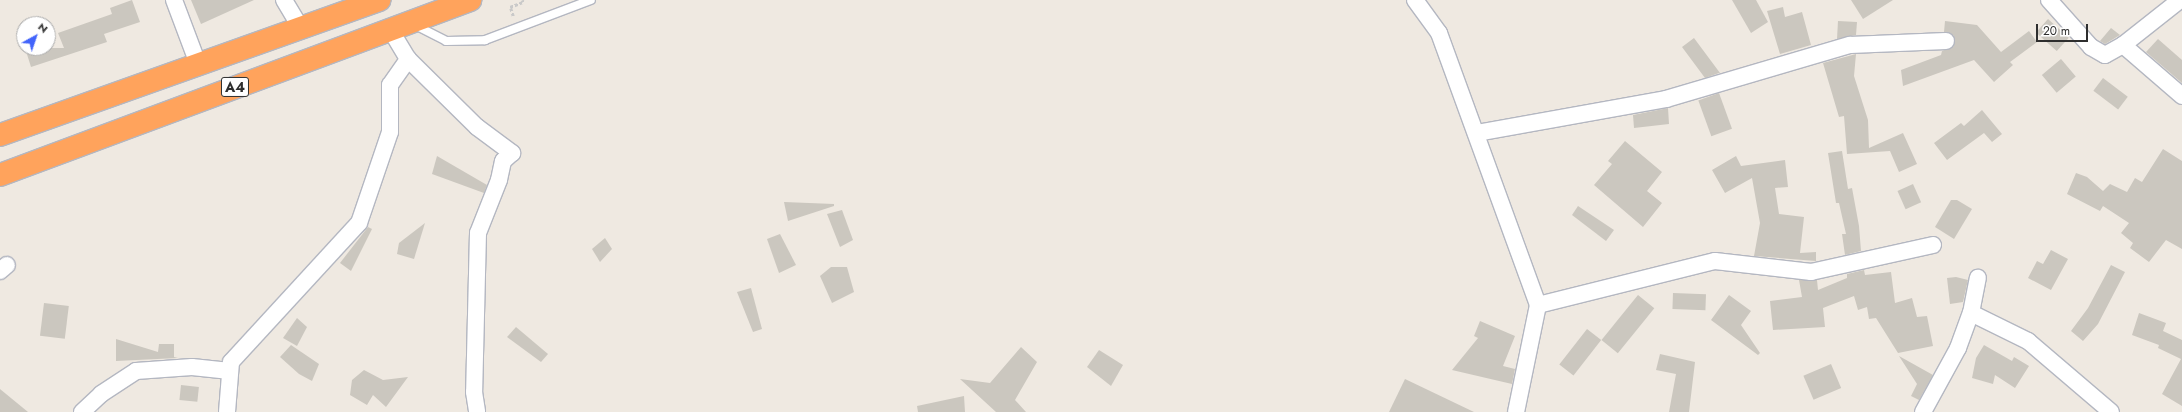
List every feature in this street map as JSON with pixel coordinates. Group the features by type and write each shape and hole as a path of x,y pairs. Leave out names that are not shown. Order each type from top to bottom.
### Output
{"highway":[{"name":"A4","path":"0,135 380,0"},
{"name":"A4","path":"0,175 399,25 470,0"}],"street":[{"path":"174,0 198,64"},
{"path":"284,0 301,28"},
{"path":"1415,0 1439,33 1477,133 1538,305 1516,412"},
{"path":"2049,0 2091,47 2105,56 2123,45 2180,0"},
{"path":"399,25 408,59 477,127 512,153 503,161 499,180 478,233 474,392 478,412"},
{"path":"1477,133 1666,99 1850,46 1946,41"},
{"path":"2123,45 2182,96"},
{"path":"227,412 231,362 359,223 390,132 390,85 408,59"},
{"path":"1538,305 1715,261 1811,272 1933,245"},
{"path":"1923,412 1958,348 1971,313 1978,278"},
{"path":"1971,313 2028,341 2112,412"},
{"path":"82,412 101,394 136,371 192,367 230,371"}],"lane":[{"path":"399,25 446,41 485,40 517,25 591,0"}],"path":[{"path":"517,25 510,7 523,1"}],"building":[{"path":"132,0 140,22 104,34 107,42 31,67 28,56 56,56 56,48 64,48 58,33 112,14 110,8"},
{"path":"191,0 254,0 201,24"},
{"path":"1732,0 1756,0 1768,22 1751,33"},
{"path":"1851,0 1893,0 1863,19"},
{"path":"1783,7 1785,17 1802,12 1811,45 1780,54 1767,11"},
{"path":"2048,19 2069,38 2057,51 2036,32"},
{"path":"1838,21 1857,22 1856,35 1837,39"},
{"path":"1945,21 1977,25 2001,52 2029,31 2037,42 2010,62 2013,65 1994,82 1974,60 1903,86 1901,70 1941,55 1942,51 1954,46 1954,36 1944,32"},
{"path":"2111,28 2120,35 2105,44 2100,41"},
{"path":"1694,38 1720,73 1705,78 1682,47"},
{"path":"2158,39 2182,60 2182,83 2146,52"},
{"path":"1856,54 1854,76 1868,120 1869,148 1903,133 1917,164 1899,172 1890,151 1847,154 1844,116 1839,117 1823,63"},
{"path":"2061,59 2076,77 2057,93 2042,75"},
{"path":"2103,78 2128,97 2118,109 2093,91"},
{"path":"1719,93 1732,129 1711,136 1698,101"},
{"path":"1668,108 1669,124 1634,128 1633,115"},
{"path":"1982,110 2002,134 1992,142 1984,133 1947,160 1934,143 1961,123 1964,126"},
{"path":"1625,141 1662,172 1647,191 1662,203 1643,227 1594,185 1612,164 1608,161"},
{"path":"2163,149 2182,161 2182,249 2166,240 2149,262 2130,248 2133,243 2121,233 2129,223 2103,206 2100,211 2067,194 2076,173 2087,177 2103,191 2110,184 2127,192 2135,178 2142,182"},
{"path":"1842,151 1848,189 1852,188 1859,226 1861,251 1845,255 1842,234 1846,234 1839,203 1836,203 1828,153"},
{"path":"437,156 487,185 484,193 432,174"},
{"path":"1736,156 1741,166 1785,160 1788,187 1775,188 1779,214 1804,217 1800,253 1816,252 1816,261 1754,256 1760,223 1752,178 1725,193 1712,170"},
{"path":"1913,184 1921,202 1906,209 1897,191"},
{"path":"1951,200 1957,200 1972,209 1954,239 1935,227"},
{"path":"784,202 834,204 834,206 788,221"},
{"path":"1578,206 1614,230 1606,241 1572,215"},
{"path":"842,210 853,240 840,247 827,214"},
{"path":"425,223 414,259 397,254 399,243"},
{"path":"368,227 372,229 351,271 340,263"},
{"path":"780,234 796,265 779,273 767,239"},
{"path":"605,238 612,249 600,262 592,249"},
{"path":"2051,250 2068,259 2051,290 2028,278 2037,261 2043,264"},
{"path":"2111,265 2125,272 2098,324 2083,341 2071,331 2088,308"},
{"path":"831,267 847,267 854,292 832,303 820,276"},
{"path":"1864,270 1865,275 1891,272 1895,303 1912,298 1917,317 1927,316 1933,346 1898,353 1876,318 1869,319 1867,307 1858,310 1854,296 1823,308 1825,327 1773,330 1770,301 1802,297 1799,280 1817,280 1818,290 1847,278 1847,274"},
{"path":"1956,277 1968,280 1963,302 1950,304 1947,278"},
{"path":"751,288 762,329 753,332 737,292"},
{"path":"1673,293 1706,294 1705,310 1672,309"},
{"path":"1638,295 1654,308 1618,353 1601,340"},
{"path":"1729,295 1751,311 1741,325 1760,353 1758,355 1711,320"},
{"path":"44,303 69,306 65,339 40,336"},
{"path":"2139,313 2166,323 2163,331 2182,340 2182,406 2162,394 2181,359 2158,348 2159,345 2132,335"},
{"path":"297,318 307,327 297,346 283,338"},
{"path":"1480,321 1515,336 1503,366 1515,369 1512,384 1452,370 1478,338 1474,336"},
{"path":"516,327 548,354 541,362 507,337"},
{"path":"1587,329 1601,340 1573,376 1559,364"},
{"path":"116,339 158,352 159,344 174,344 174,357 178,358 116,361"},
{"path":"291,345 319,364 312,381 299,374 280,357"},
{"path":"1984,345 2012,361 2014,357 2029,366 2015,388 1995,375 1993,384 1972,378 1976,358"},
{"path":"1021,347 1037,362 1015,400 1026,412 996,412 960,379 990,383"},
{"path":"1099,350 1123,365 1111,386 1087,367"},
{"path":"1660,354 1695,362 1689,412 1669,412 1676,374 1656,370"},
{"path":"1899,356 1933,375 1919,400 1911,396 1917,384"},
{"path":"1831,364 1841,388 1814,400 1803,376"},
{"path":"364,370 383,380 408,377 386,407 373,395 367,405 350,395 352,380"},
{"path":"1405,379 1474,412 1389,412"},
{"path":"181,385 199,387 197,402 179,400"},
{"path":"0,389 28,412 0,412"},
{"path":"964,396 965,412 918,412 917,406"}]}
